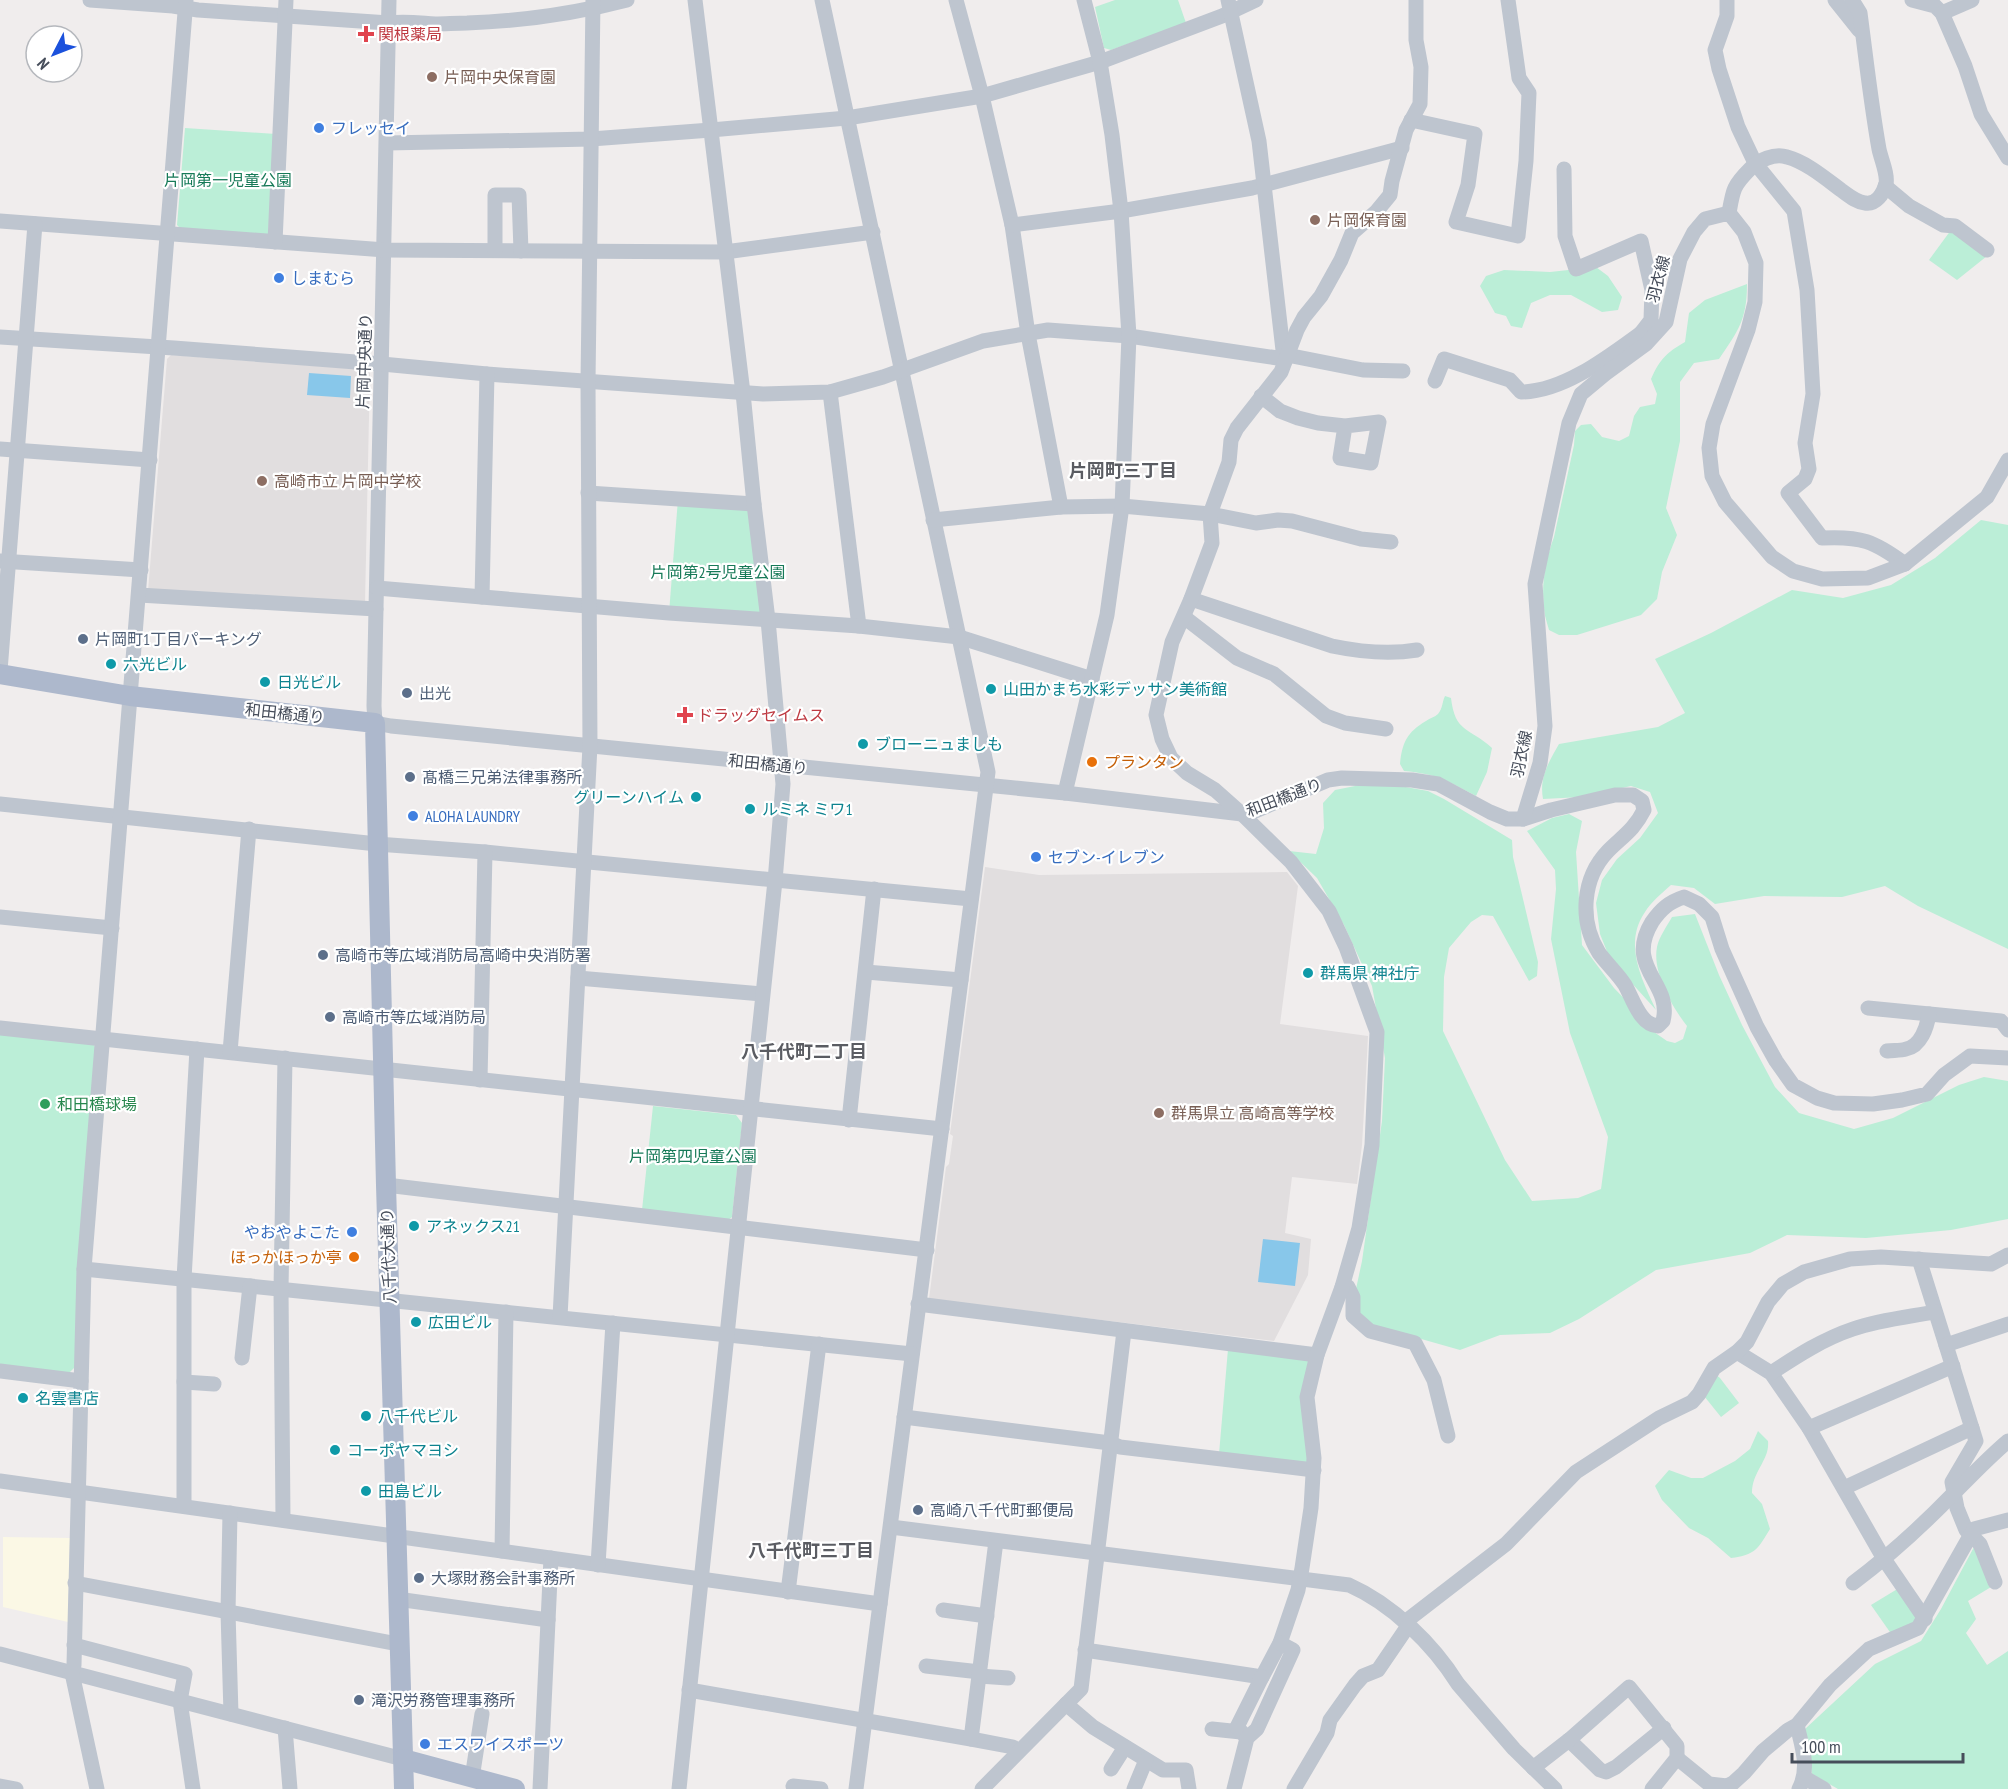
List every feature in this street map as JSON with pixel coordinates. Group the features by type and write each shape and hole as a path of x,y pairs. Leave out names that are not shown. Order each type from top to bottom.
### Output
{"main road":[{"name":"和田橋通り","path":"0,672 130,696 375,723"},
{"name":"八千代大通り","path":"375,723 395,1536 404,1789"},
{"path":"403,1760 515,1789"}],"street":[{"path":"90,0 186,4 198,10 435,24 508,21 592,4 627,0"},
{"path":"275,242 286,0"},
{"name":"片岡中央通り","path":"375,723 389,0"},
{"path":"679,1789 775,881 783,784 743,393 695,0"},
{"path":"822,0 988,772 891,1527 854,1789"},
{"path":"956,0 982,96 1011,225 1028,334 1060,507"},
{"path":"1065,794 1107,615 1122,506 1130,336 1121,212 1112,135 1100,62 1084,0"},
{"path":"387,143 591,139 711,130 847,118 982,96 1100,62 1230,6 1256,0"},
{"path":"1244,1735 1237,1728 1280,1643 1300,1578 1311,1508 1314,1470 1313,1439 1306,1401 1317,1355 1342,1287 1359,1228 1372,1145 1377,1032 1346,947 1329,911 1291,862 1242,814 1215,790 1187,773 1171,758 1162,739 1156,715 1172,642 1184,618 1212,543 1210,514 1229,462 1231,440 1261,396 1281,372 1297,330 1321,296 1341,260 1352,233 1376,212 1390,195 1406,130 1420,104 1421,68 1416,39 1416,0"},
{"path":"1411,120 1475,134 1468,185 1456,222 1518,236 1527,161 1529,93 1519,78 1508,0"},
{"path":"1727,0 1728,16 1714,50 1719,69 1738,127 1755,163 1794,211 1807,290 1813,394 1805,443 1809,469 1804,479 1788,493 1822,538 1862,539 1888,551 1905,564"},
{"path":"1835,0 1863,35"},
{"path":"1912,0 1935,6 1942,13 1965,66 1981,114 2008,158"},
{"path":"1942,13 1972,0"},
{"path":"1859,3 1879,150 1887,181 1882,194 1874,202 1867,204 1858,201 1820,174 1785,156 1764,159 1755,163 1736,183 1729,213 1744,232 1755,263 1755,302 1748,330 1713,424 1709,448 1712,476 1725,502 1772,557 1793,571 1822,579 1868,578 1905,564 1987,497 2008,460"},
{"path":"97,1789 72,1673 84,1269 186,4"},
{"path":"560,1317 590,746 588,251 592,4"},
{"path":"1230,6 1257,133 1286,357"},
{"path":"1011,225 1121,212 1265,185 1402,148"},
{"path":"1435,381 1444,359 1510,380 1521,392 1538,392 1587,370 1644,339 1651,320 1652,290 1641,242 1576,269 1565,236 1564,169"},
{"path":"1885,186 1910,206 1943,225 1955,226 1987,250"},
{"path":"495,250 495,195 519,195 521,250"},
{"name":"羽衣線","path":"1523,819 1540,764 1545,726 1534,584 1569,423 1581,394 1666,322 1680,259 1694,232 1705,219 1729,213"},
{"path":"0,221 385,250 725,252 873,232"},
{"path":"0,672 5,561 17,450 35,224"},
{"path":"0,337 763,394 830,392 902,370 983,341 1048,330 1130,336 1363,370 1402,371"},
{"path":"482,597 487,374"},
{"path":"830,392 859,626"},
{"path":"1261,396 1280,411 1298,418 1345,426"},
{"path":"0,449 150,460"},
{"path":"588,493 754,504"},
{"path":"933,520 1060,507 1122,506 1210,514 1256,523 1292,521 1361,539 1391,542"},
{"path":"5,561 141,570"},
{"path":"376,588 859,626 959,637 1092,679"},
{"path":"140,595 376,609"},
{"path":"1191,599 1332,646 1356,651 1396,654 1417,650"},
{"path":"1184,618 1237,658 1274,674 1326,716 1345,723 1386,729"},
{"name":"和田橋通り","path":"375,723 1242,814 1255,811 1328,780 1342,778 1413,780 1438,784 1507,819 1523,819"},
{"path":"1523,819 1615,795 1633,795 1642,801 1644,810 1636,825 1607,852 1595,867 1587,884 1586,924 1599,953 1624,984 1645,1021 1651,1025 1658,1026 1663,1021 1665,1004 1646,964 1642,945 1660,910 1670,902 1684,897 1699,904 1712,917 1757,1027 1776,1060 1793,1085 1817,1098 1834,1103 1873,1104 1927,1094 1944,1075 1970,1056 2007,1058 2008,1041"},
{"path":"0,804 377,844 484,852 971,899"},
{"path":"230,1052 249,829"},
{"path":"480,1080 484,852"},
{"path":"849,1120 874,889"},
{"path":"0,917 111,928"},
{"path":"866,972 961,980"},
{"path":"578,978 762,994"},
{"path":"1868,1008 2001,1021 2008,1030"},
{"path":"1887,1051 1909,1049 1923,1036 1928,1026 1929,1014"},
{"path":"0,1028 942,1129"},
{"path":"184,1506 184,1279 197,1049"},
{"path":"283,1520 281,1289 285,1058"},
{"path":"386,1185 927,1250"},
{"path":"1294,1789 1328,1732 1330,1720 1354,1685 1363,1676 1378,1670 1407,1624 1506,1544 1576,1472 1642,1427 1692,1402 1714,1368 1747,1342 1768,1302 1783,1284 1804,1272 1851,1259 1881,1257 1992,1264 2008,1255"},
{"path":"1919,1259 1976,1441 1952,1482 1954,1493 1966,1530 1980,1544 1995,1582"},
{"path":"84,1269 912,1354"},
{"path":"242,1358 250,1286"},
{"path":"1342,1287 1348,1287 1353,1297 1353,1316 1370,1331 1415,1343 1434,1380 1448,1436"},
{"path":"918,1304 1317,1355"},
{"path":"502,1551 506,1312"},
{"path":"1771,1373 1833,1337 1855,1328 1935,1312"},
{"path":"598,1565 613,1323"},
{"path":"1946,1345 2008,1324"},
{"path":"982,1789 1081,1689 1124,1331"},
{"path":"788,1592 819,1344"},
{"path":"1737,1352 1771,1373 1809,1428 1884,1559 1924,1619"},
{"path":"1809,1428 1953,1365"},
{"path":"0,1371 81,1381"},
{"path":"184,1382 214,1384"},
{"path":"904,1417 1110,1443 1120,1447 1314,1470"},
{"path":"1844,1488 1972,1428"},
{"path":"1853,1583 1884,1559 1954,1493 1984,1461 2008,1441"},
{"path":"0,1481 880,1604"},
{"path":"230,1512 228,1612 231,1714"},
{"path":"1677,1758 1709,1784 1727,1786 1744,1773 1763,1751 1797,1725 1830,1685 1869,1649 1918,1628 1974,1529 2008,1520"},
{"path":"891,1527 1349,1585 1376,1599 1407,1624 1514,1749 1555,1789"},
{"path":"971,1739 996,1541"},
{"path":"540,1789 551,1558"},
{"path":"75,1583 398,1644"},
{"path":"397,1599 548,1620"},
{"path":"943,1610 987,1616"},
{"path":"1212,1729 1244,1735 1257,1730 1293,1650 1280,1643"},
{"path":"74,1645 185,1674 180,1701 194,1789"},
{"path":"1085,1650 1262,1677"},
{"path":"0,1654 403,1760"},
{"path":"926,1666 1008,1678"},
{"path":"1533,1768 1569,1740 1629,1687 1677,1746 1677,1758 1652,1789"},
{"path":"689,1690 971,1739 1013,1747 1018,1752"},
{"path":"1066,1704 1093,1727 1163,1770 1186,1770 1189,1789"},
{"path":"472,1778 482,1714"},
{"path":"1797,1725 1804,1759 1802,1783 1824,1789"},
{"path":"285,1728 290,1789"},
{"path":"1569,1740 1600,1770 1606,1772 1616,1767 1664,1728"},
{"path":"1234,1789 1244,1735"},
{"path":"1111,1769 1125,1747"},
{"path":"1134,1789 1146,1760"},
{"path":"793,1785 821,1789"},
{"path":"0,1786 16,1789"}],"shaded area":[{"name":"高崎市立 片岡中学校","path":"171,355 370,370 365,604 148,591 167,359"},
{"name":"群馬県立 高崎高等学校","path":"985,867 1039,875 1287,872 1298,886 1280,1024 1368,1036 1365,1093 1357,1184 1292,1177 1285,1233 1311,1239 1308,1275 1274,1341 929,1299 946,1167 949,1164 953,1136 950,1134"},
{"path":"3,1537 70,1538 68,1622 3,1607"}],"green space":[{"path":"1115,0 1178,0 1186,23 1111,50 1104,48 1095,7"},
{"name":"片岡第一児童公園","path":"185,128 276,134 268,236 181,229 177,225"},
{"path":"1951,230 1987,256 1957,280 1929,260"},
{"path":"1596,267 1608,276 1622,297 1618,310 1602,312 1571,295 1550,295 1531,303 1522,328 1511,326 1506,316 1495,313 1480,286 1486,276 1504,270 1550,272"},
{"path":"1747,284 1743,316 1719,359 1694,363 1680,382 1680,441 1666,508 1677,535 1662,572 1657,599 1641,615 1577,635 1559,635 1549,630 1544,613 1545,571 1574,445 1575,431 1581,425 1591,424 1602,437 1619,441 1629,436 1634,416 1640,407 1655,404 1657,394 1651,379 1664,357 1685,342 1689,313 1705,300"},
{"name":"片岡第2号児童公園","path":"678,499 754,504 768,620 669,613"},
{"path":"1981,520 2008,525 2008,949 1918,906 1885,886 1842,897 1764,896 1715,904 1694,888 1671,885 1647,908 1635,937 1637,962 1656,1010 1610,959 1600,934 1596,903 1602,880 1617,859 1640,838 1658,813 1650,792 1631,786 1582,797 1543,799 1544,777 1559,744 1658,727 1685,713 1655,659 1711,633 1792,590 1843,598 1891,585 1935,558"},
{"path":"1445,696 1451,698 1456,718 1460,724 1492,748 1487,772 1476,796 1442,779 1404,771 1400,764 1402,750 1410,734 1438,714"},
{"path":"1389,784 1428,791 1512,840 1513,857 1538,962 1537,976 1529,981 1493,916 1482,915 1471,922 1449,948 1444,977 1443,1031 1505,1160 1532,1201 1578,1198 1601,1189 1608,1137 1570,1033 1551,939 1556,889 1555,870 1527,831 1552,818 1569,814 1582,821 1576,852 1582,945 1614,988 1654,1032 1667,1041 1675,1043 1683,1039 1687,1026 1664,989 1656,957 1661,935 1672,917 1695,914 1742,1025 1775,1087 1799,1113 1854,1129 1893,1118 1959,1085 1984,1077 2008,1081 2008,1219 1951,1230 1866,1238 1787,1235 1750,1253 1656,1270 1579,1319 1550,1333 1500,1335 1460,1350 1372,1325 1358,1314 1356,1289 1382,1121 1385,1058 1372,986 1344,925 1317,878 1289,851 1316,854 1324,828 1323,803 1335,790 1360,785"},
{"path":"0,1033 92,1043 96,1048 75,1367 69,1373 0,1366"},
{"name":"片岡第四児童公園","path":"653,1106 736,1115 742,1123 732,1217 728,1220 642,1210"},
{"path":"1228,1349 1307,1359 1311,1363 1311,1458 1303,1465 1219,1454"},
{"path":"1716,1375 1739,1403 1721,1417 1704,1396"},
{"path":"1758,1431 1768,1441 1768,1448 1755,1478 1752,1493 1762,1504 1770,1529 1751,1553 1731,1558 1708,1538 1689,1528 1662,1500 1655,1486 1669,1470 1691,1478 1703,1478 1735,1461 1750,1449"},
{"path":"1974,1547 1991,1587 1968,1601 1976,1619 1966,1633 1987,1665 2008,1651 2008,1789 1838,1789 1812,1774 1805,1729 1875,1664 1921,1641"},
{"path":"1899,1588 1917,1616 1916,1623 1892,1635 1871,1605"}],"water":[{"path":"309,373 351,376 350,398 307,395"},
{"path":"1263,1239 1300,1243 1295,1286 1258,1282"}],"place":[{"name":"関根薬局","path":"366,34"},
{"name":"片岡中央保育園","path":"432,77"},
{"name":"フレッセイ","path":"319,128"},
{"name":"片岡保育園","path":"1315,220"},
{"name":"しまむら","path":"279,278"},
{"name":"高崎市立 片岡中学校","path":"262,481"},
{"name":"片岡町1丁目パーキング","path":"83,639"},
{"name":"六光ビル","path":"111,664"},
{"name":"日光ビル","path":"265,682"},
{"name":"山田かまち水彩デッサン美術館","path":"991,689"},
{"name":"出光","path":"407,693"},
{"name":"ドラッグセイムス","path":"685,715"},
{"name":"ブローニュましも","path":"863,744"},
{"name":"プランタン","path":"1092,762"},
{"name":"髙橋三兄弟法律事務所","path":"410,777"},
{"name":"グリーンハイム","path":"696,797"},
{"name":"ルミネ ミワ1","path":"750,809"},
{"name":"ALOHA LAUNDRY","path":"413,816"},
{"name":"セブン-イレブン","path":"1036,857"},
{"name":"高崎市等広域消防局高崎中央消防署","path":"323,955"},
{"name":"群馬県 神社庁","path":"1308,973"},
{"name":"高崎市等広域消防局","path":"330,1017"},
{"name":"和田橋球場","path":"45,1104"},
{"name":"群馬県立 高崎高等学校","path":"1159,1113"},
{"name":"アネックス21","path":"414,1226"},
{"name":"やおやよこた","path":"352,1232"},
{"name":"ほっかほっか亭","path":"354,1257"},
{"name":"広田ビル","path":"416,1322"},
{"name":"名雲書店","path":"23,1398"},
{"name":"八千代ビル","path":"366,1416"},
{"name":"コーポヤマヨシ","path":"335,1450"},
{"name":"田島ビル","path":"366,1491"},
{"name":"高崎八千代町郵便局","path":"918,1510"},
{"name":"大塚財務会計事務所","path":"419,1578"},
{"name":"滝沢労務管理事務所","path":"359,1700"},
{"name":"エスワイスポーツ","path":"425,1744"}],"district":[{"name":"片岡町三丁目","path":"1123,471"},
{"name":"八千代町二丁目","path":"804,1052"},
{"name":"八千代町三丁目","path":"811,1551"}]}
